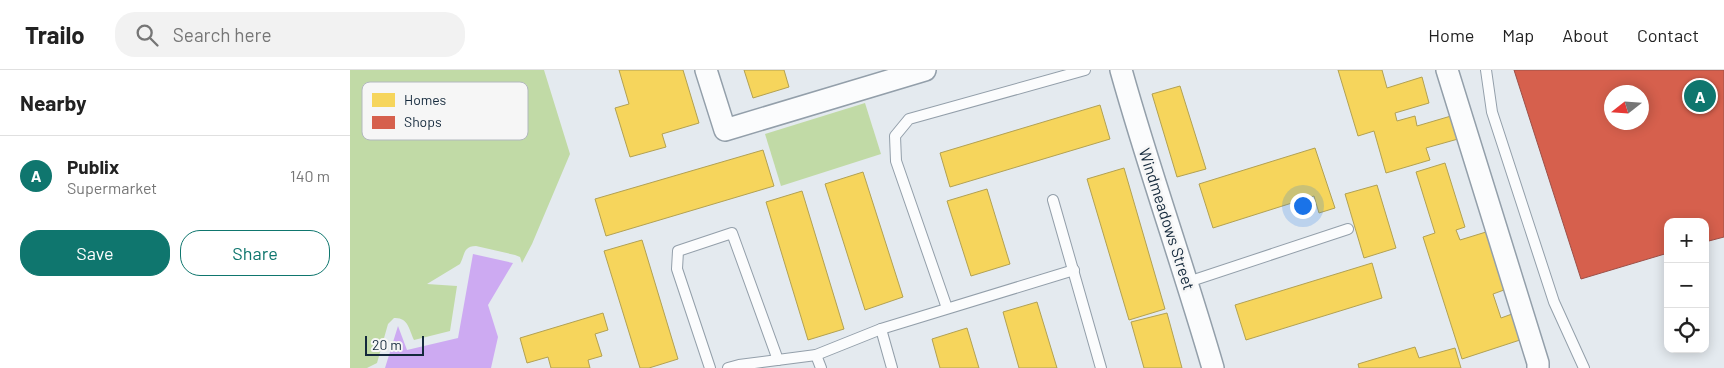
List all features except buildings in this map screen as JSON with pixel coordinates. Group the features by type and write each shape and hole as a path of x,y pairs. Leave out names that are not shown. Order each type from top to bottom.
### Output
{"street":[{"path":"706,70 725,130 925,70"},
{"name":"Windmeadows Street","path":"1121,70 1213,368"},
{"path":"1447,70 1508,263 1538,368"}],"lane":[{"path":"946,308 896,161 895,136 909,119 1085,70"},
{"path":"1486,70 1492,112 1520,201 1554,302 1584,368"},
{"path":"1053,200 1101,368"},
{"path":"1188,282 1348,229"},
{"path":"710,368 676,269 678,251 732,234 778,360"},
{"path":"728,368 816,354 881,329 1074,270"},
{"path":"881,329 892,368"},
{"path":"816,354 821,368"}],"green space":[{"path":"350,70 544,70 570,154 522,263 520,257 515,255 476,246 467,249 460,264 427,284 457,286 450,331 414,340 405,322 402,319 394,318 388,324 377,363 367,368 350,368"},
{"path":"865,103 881,154 781,186 765,134"}],"shaded area":[{"path":"473,254 513,263 488,305 498,337 491,368 385,368 398,326 407,350 458,338"}],"place":[{"name":"Publix","path":"1700,96"}]}
